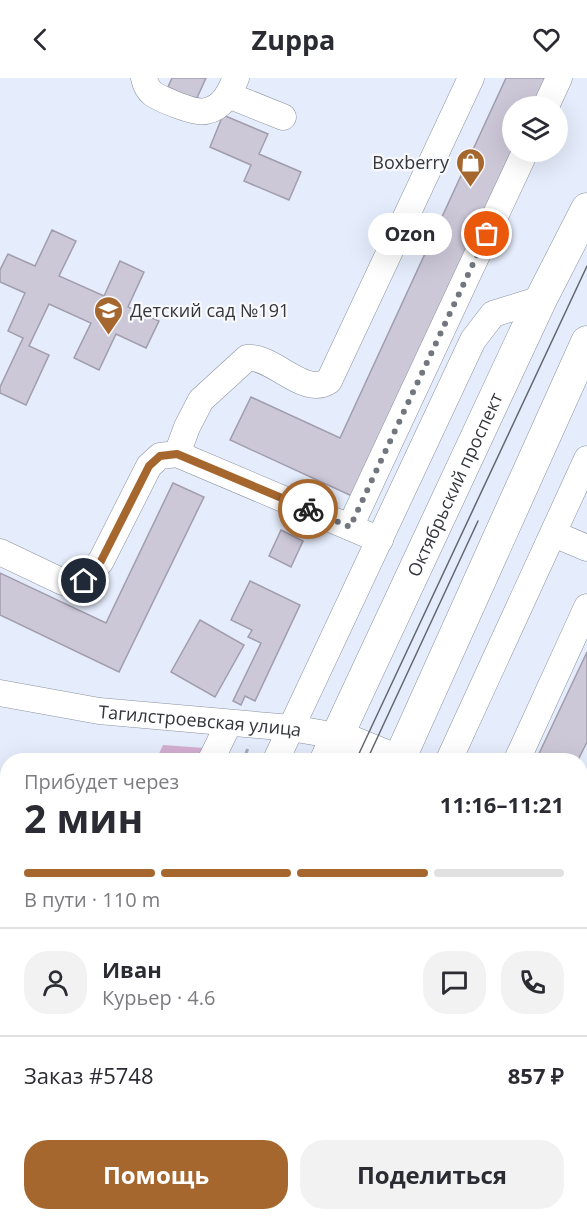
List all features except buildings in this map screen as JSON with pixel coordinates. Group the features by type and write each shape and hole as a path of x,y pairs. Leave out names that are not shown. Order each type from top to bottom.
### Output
{"main road":[{"name":"Октябрьский проспект","path":"331,748 541,299 587,209"},
{"path":"400,753 587,342"},
{"name":"Тагилстроевская улица","path":"331,748 358,753"}],"street":[{"path":"144,78 151,93 194,111 205,112 222,103 232,87 283,117"},
{"path":"177,454 187,427 201,400 247,358 258,359 310,385 323,385 334,374 471,78"},
{"path":"551,96 559,78"},
{"path":"350,527 520,162"},
{"path":"279,753 473,340 493,314 541,299"},
{"path":"0,552 63,582 84,581 101,561 149,466 160,456 177,454 380,540"},
{"path":"452,753 587,459"},
{"path":"554,534 587,548"},
{"path":"520,753 587,608"},
{"name":"Тагилстроевская улица","path":"0,693 99,711 291,728 331,748"},
{"path":"214,753 229,723"}],"shaded area":[{"path":"163,745 205,748 202,753 159,753"}],"tram line":[{"path":"359,753 587,266"},
{"path":"370,753 478,521"}],"way so far":[{"path":"308,509 350,527 487,234"}],"place":[{"name":"Boxberry","path":"470,188"},
{"name":"Ozon","path":"487,234"},
{"name":"Детский сад №191","path":"109,336"}],"route":[{"path":"84,581 101,561 149,466 160,456 177,454 308,509"}]}
